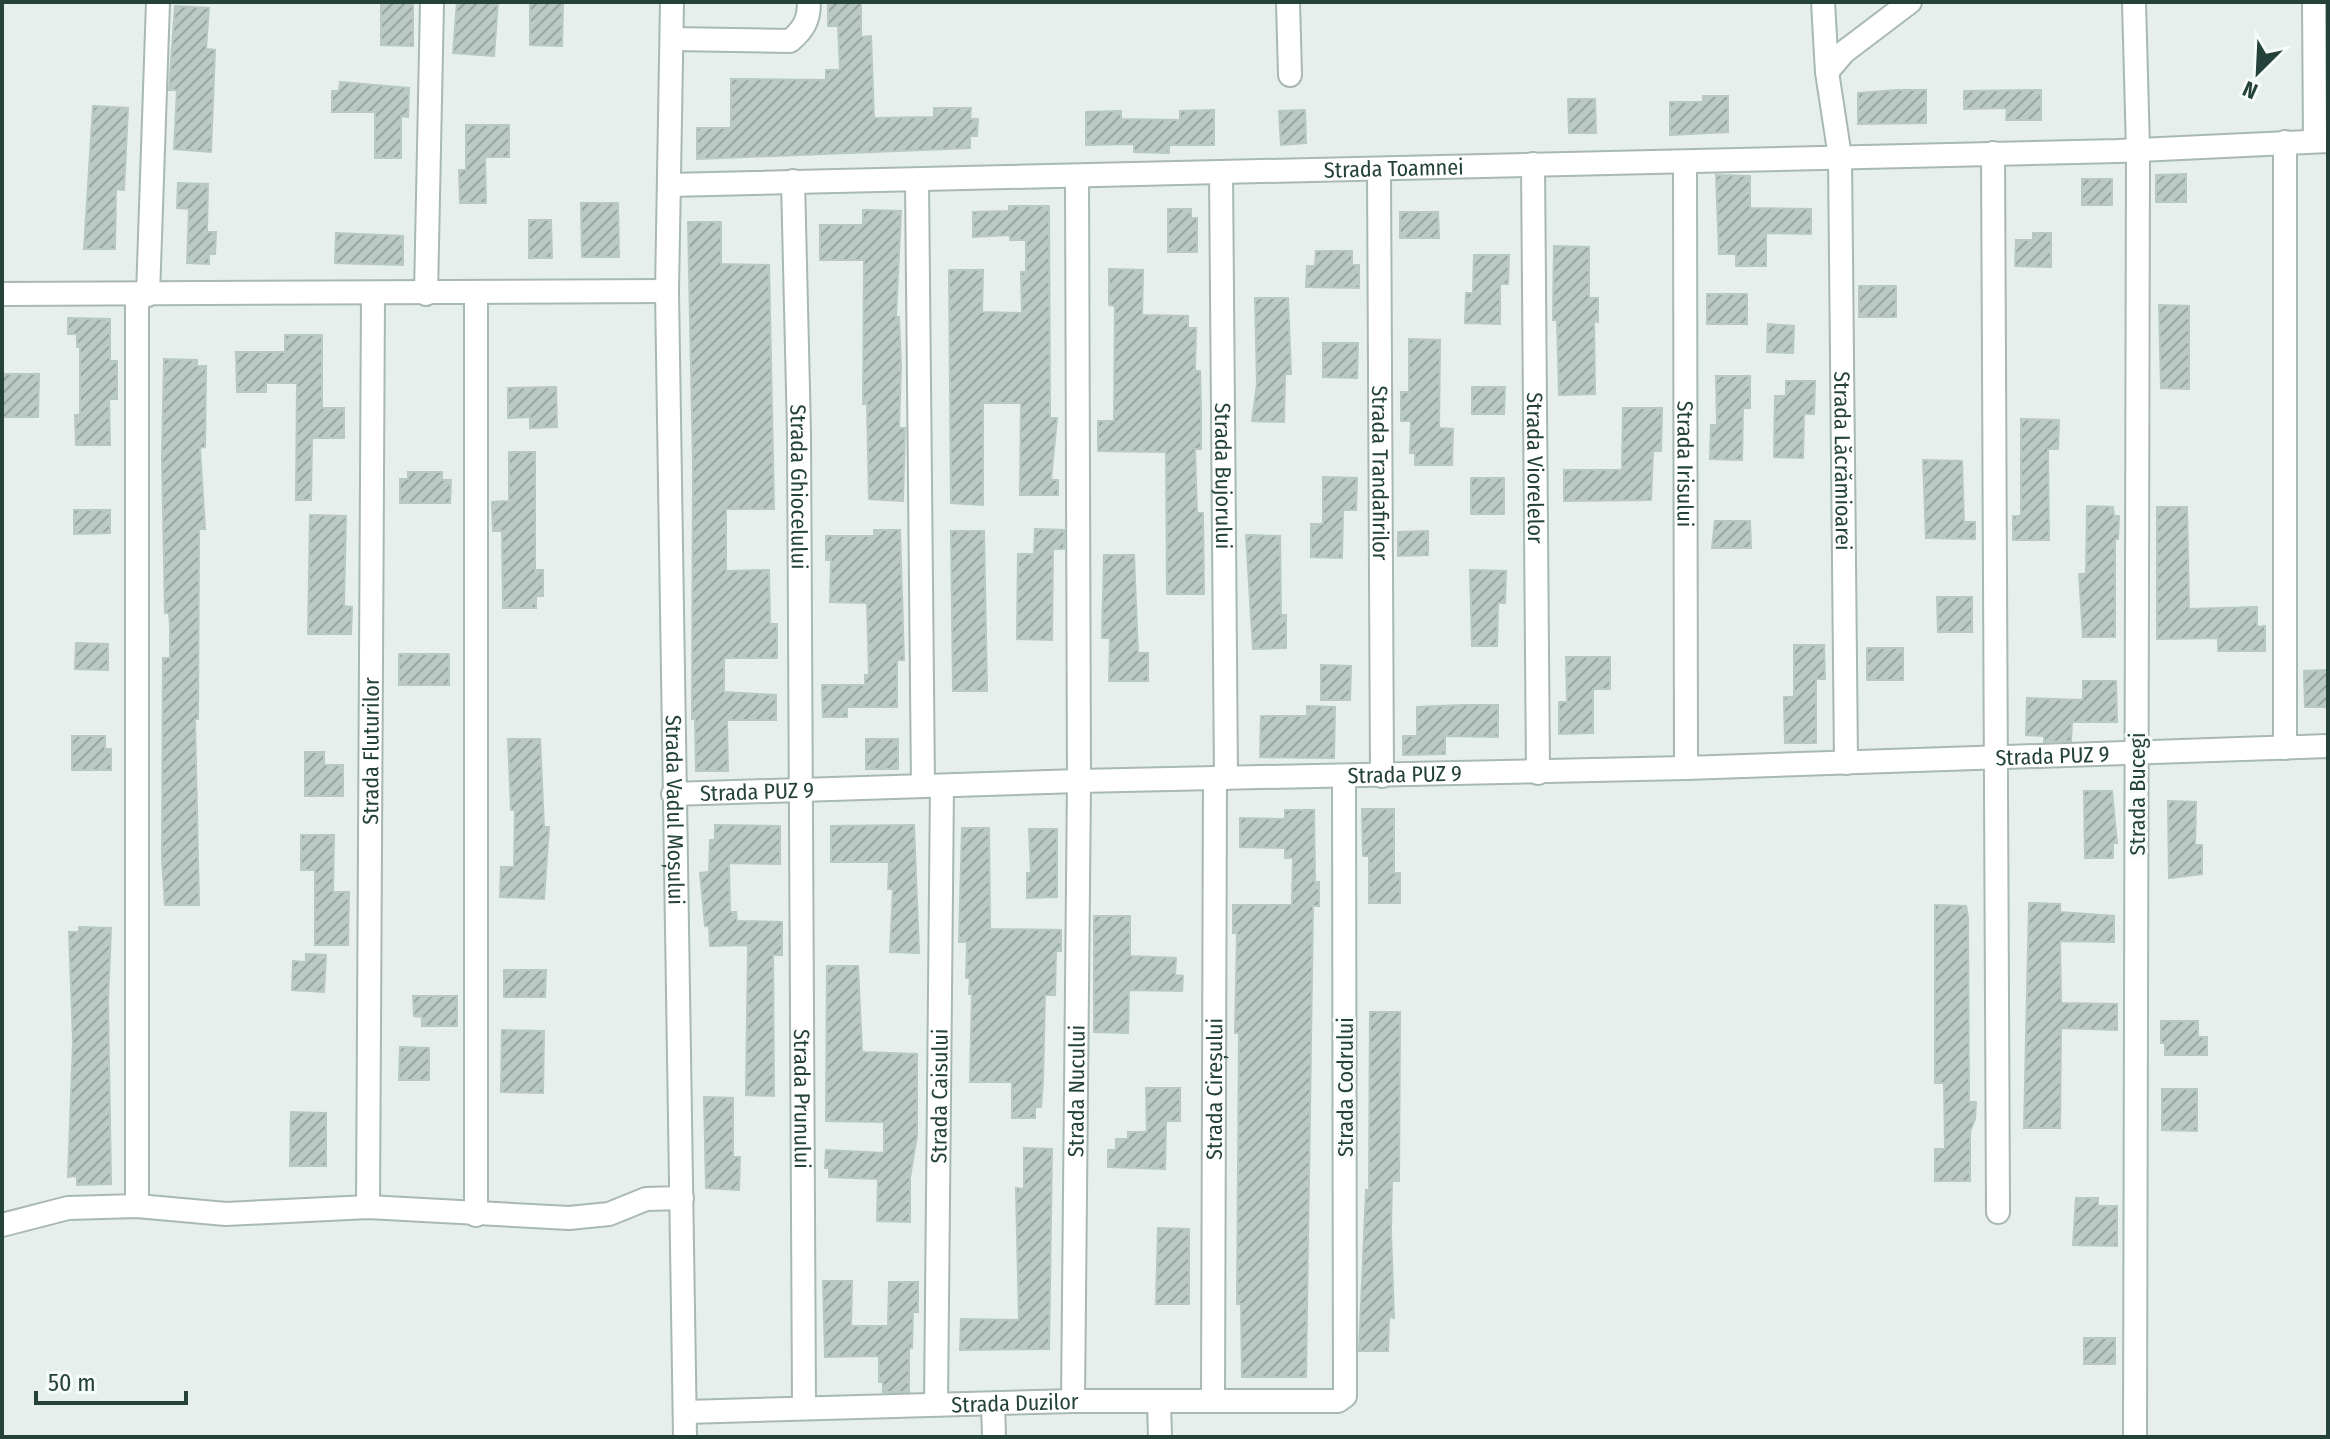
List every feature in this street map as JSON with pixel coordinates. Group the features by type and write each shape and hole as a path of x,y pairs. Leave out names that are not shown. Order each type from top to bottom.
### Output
{"street":[{"path":"137,1206 143,295 158,2"},
{"path":"426,294 432,2"},
{"name":"Strada Vadul Moșului","path":"672,2 667,291 685,1437"},
{"path":"673,39 790,41 803,30 809,15 809,2"},
{"path":"1288,2 1290,75"},
{"name":"Strada Lăcrămioarei","path":"1823,2 1827,72 1840,157 1846,763"},
{"path":"1827,72 1844,52 1910,2"},
{"name":"Strada Bucegi","path":"2134,2 2128,150 2137,753 2135,1437"},
{"path":"2314,2 2321,141"},
{"name":"Strada Toamnei","path":"670,185 1685,162 2128,150 2321,141"},
{"path":"2285,142 2285,748"},
{"path":"1993,153 1998,1212"},
{"name":"Strada Irisului","path":"1685,162 1686,768"},
{"name":"Strada Viorelelor","path":"1533,164 1538,773"},
{"name":"Strada Trandafirilor","path":"1379,169 1382,776"},
{"name":"Strada Bujorului","path":"1220,778 1221,172"},
{"name":"Strada Nucului","path":"1073,1401 1079,781 1077,178"},
{"name":"Strada Ghiocelului","path":"793,181 802,791"},
{"name":"Strada Caisului","path":"917,181 932,786 936,1404"},
{"path":"2,294 373,295 667,291"},
{"path":"476,294 476,1215"},
{"name":"Strada Fluturilor","path":"368,1207 373,295"},
{"name":"Strada PUZ 9","path":"673,794 1079,781 1538,773 2328,746"},
{"name":"Strada Cireșului","path":"1213,1401 1220,778"},
{"name":"Strada Codrului","path":"1344,778 1345,1396"},
{"name":"Strada Prunului","path":"802,791 804,1407"},
{"path":"2,1225 68,1208 137,1206 255,1214 368,1207 569,1218 609,1214 646,1199 682,1198"},
{"name":"Strada Duzilor","path":"685,1412 1073,1401 1338,1401 1345,1396"},
{"path":"1159,1402 1160,1437"},
{"path":"993,1404 994,1437"}],"building":[{"path":"381,2 413,2 413,46 381,45"},
{"path":"457,2 498,2 494,56 453,53"},
{"path":"530,2 563,2 562,46 530,45"},
{"path":"828,2 861,2 861,37 871,36 874,118 934,117 934,108 971,108 970,119 978,119 977,136 970,136 970,148 697,159 697,128 731,128 731,79 826,80 826,70 840,70 838,26 828,26"},
{"path":"175,6 209,8 206,49 215,50 211,152 174,149 177,90 169,90"},
{"path":"340,82 409,88 408,117 401,116 401,158 375,158 375,112 332,112 332,91 339,91"},
{"path":"1926,90 1926,123 1858,124 1858,93"},
{"path":"2041,90 2041,120 2006,120 2007,108 1964,109 1964,91"},
{"path":"1703,96 1728,96 1728,132 1670,135 1670,102 1703,102"},
{"path":"1568,99 1595,99 1596,133 1569,133"},
{"path":"93,106 128,108 124,190 116,189 115,249 84,249"},
{"path":"1214,110 1214,145 1169,145 1169,153 1134,152 1134,144 1086,145 1086,112 1121,111 1121,119 1180,120 1180,111"},
{"path":"1305,110 1306,143 1281,145 1279,111"},
{"path":"466,125 509,125 509,157 485,157 486,203 460,203 459,170 466,170"},
{"path":"2186,174 2186,202 2156,202 2156,175"},
{"path":"1716,175 1750,176 1750,208 1811,209 1811,234 1766,233 1766,266 1736,266 1736,254 1719,254"},
{"path":"2082,179 2112,179 2112,205 2082,205"},
{"path":"178,183 208,184 207,232 216,232 215,254 209,254 209,264 187,263 189,209 177,208"},
{"path":"581,203 618,203 619,257 582,257"},
{"path":"1009,206 1049,206 1050,418 1057,418 1051,480 1058,480 1058,495 1020,495 1021,403 983,403 983,505 951,503 949,270 983,270 982,312 1022,313 1021,272 1026,272 1026,240 1010,240 1010,235 973,237 973,212 1009,211"},
{"path":"1168,209 1191,209 1191,218 1197,218 1197,252 1168,252"},
{"path":"863,210 901,211 896,317 899,317 901,366 899,428 905,428 903,501 869,499 867,404 863,404 864,260 820,260 820,225 863,225"},
{"path":"1400,212 1438,212 1439,238 1400,238"},
{"path":"529,220 551,220 552,258 529,258"},
{"path":"688,222 721,222 721,264 769,265 774,509 726,509 726,571 769,570 770,624 777,624 777,658 724,658 724,692 776,695 776,720 727,720 728,771 696,771 695,719 692,719 693,464"},
{"path":"336,233 403,236 403,265 335,263"},
{"path":"2033,233 2051,233 2051,267 2015,266 2016,240 2033,240"},
{"path":"1554,246 1589,247 1589,298 1598,298 1598,322 1594,321 1595,394 1559,395 1557,320 1553,320"},
{"path":"1316,251 1352,251 1352,265 1359,265 1359,288 1306,287 1307,266 1315,266"},
{"path":"1474,255 1509,255 1508,284 1500,284 1500,324 1465,323 1466,293 1473,293"},
{"path":"1109,269 1143,270 1142,315 1188,316 1188,328 1196,328 1195,371 1200,371 1201,449 1195,449 1197,513 1203,513 1204,594 1167,594 1166,452 1098,451 1098,421 1114,421 1115,306 1109,305"},
{"path":"1859,286 1896,286 1896,317 1859,317"},
{"path":"1707,294 1747,294 1747,324 1707,324"},
{"path":"1255,298 1288,298 1291,374 1285,374 1284,422 1252,421 1257,384"},
{"path":"2159,305 2189,306 2189,389 2161,388"},
{"path":"68,318 110,319 110,361 117,361 117,399 109,399 110,445 76,445 75,415 80,415 80,347 77,347 77,334 68,334"},
{"path":"1768,324 1794,326 1793,353 1767,352"},
{"path":"285,335 322,335 322,408 344,408 344,438 312,438 311,500 296,500 297,383 266,383 266,392 237,392 236,352 285,352"},
{"path":"1409,339 1440,340 1439,428 1453,429 1452,465 1415,465 1415,453 1410,453 1411,421 1401,421 1401,392 1409,392"},
{"path":"1323,343 1358,343 1357,378 1323,377"},
{"path":"164,359 197,360 197,366 206,366 205,447 200,448 205,529 199,529 198,719 195,719 199,905 165,905 162,859 163,658 170,658 169,613 165,613"},
{"path":"2,374 39,374 38,417 2,417"},
{"path":"1716,376 1750,376 1750,408 1743,408 1742,460 1710,459 1711,425 1717,425"},
{"path":"1786,381 1815,381 1814,414 1804,414 1803,458 1774,457 1775,396 1786,396"},
{"path":"556,387 557,427 530,428 530,417 508,418 508,388"},
{"path":"1472,387 1505,387 1504,414 1472,414"},
{"path":"1623,408 1662,408 1661,451 1653,451 1651,500 1564,501 1564,470 1622,470"},
{"path":"2021,419 2059,420 2058,449 2048,449 2049,540 2013,540 2013,516 2021,516"},
{"path":"509,452 535,452 535,570 543,570 543,596 536,596 536,608 503,608 502,531 493,531 492,502 509,501"},
{"path":"1923,460 1962,461 1964,522 1975,522 1975,539 1926,538"},
{"path":"408,472 442,472 442,480 451,480 450,503 400,503 400,479 408,479"},
{"path":"1323,477 1357,478 1356,510 1343,510 1342,558 1311,557 1311,524 1323,524"},
{"path":"1471,478 1504,478 1504,514 1471,514"},
{"path":"2087,506 2113,507 2114,516 2119,516 2118,539 2115,539 2115,637 2083,637 2079,574 2086,574"},
{"path":"2157,507 2187,507 2189,609 2257,607 2257,627 2265,626 2265,651 2218,651 2218,638 2157,639"},
{"path":"74,510 110,510 110,533 74,534"},
{"path":"310,515 346,516 344,606 352,607 351,634 308,634"},
{"path":"1715,521 1750,521 1751,548 1712,548"},
{"path":"1035,529 1064,530 1064,549 1053,549 1052,640 1017,639 1018,554 1034,554"},
{"path":"874,530 900,530 904,660 897,660 897,707 847,707 847,717 823,717 822,685 865,685 865,675 869,675 867,603 830,602 831,560 826,560 826,536 874,536"},
{"path":"951,531 984,531 987,691 953,691"},
{"path":"1428,531 1428,555 1398,556 1398,532"},
{"path":"1246,535 1280,536 1281,615 1286,615 1286,648 1253,649"},
{"path":"1104,555 1134,555 1138,653 1148,653 1148,681 1109,681 1110,638 1102,638"},
{"path":"1470,570 1506,571 1505,603 1498,603 1497,646 1472,646"},
{"path":"1937,597 1972,597 1972,632 1938,632"},
{"path":"76,643 108,644 108,670 75,669"},
{"path":"1794,645 1824,645 1825,679 1816,679 1816,743 1785,743 1784,697 1794,697"},
{"path":"1867,648 1903,648 1903,680 1867,680"},
{"path":"399,654 449,654 449,685 399,685"},
{"path":"1566,657 1610,657 1610,689 1593,689 1593,733 1559,734 1559,702 1567,702"},
{"path":"1321,665 1351,666 1350,700 1321,700"},
{"path":"2328,670 2328,707 2305,707 2304,671"},
{"path":"2083,681 2116,681 2117,722 2072,722 2071,741 2044,742 2044,736 2026,735 2027,698 2083,700"},
{"path":"1498,705 1498,737 1445,736 1445,754 1403,755 1403,736 1417,736 1417,707"},
{"path":"1307,706 1335,707 1334,758 1260,757 1261,716 1307,716"},
{"path":"72,736 105,736 105,749 111,749 111,770 72,770"},
{"path":"508,739 540,739 544,827 549,827 544,899 500,897 501,867 514,867 515,810 511,810"},
{"path":"866,739 898,739 898,769 866,769"},
{"path":"305,752 324,752 324,765 343,765 343,796 305,796"},
{"path":"2084,791 2112,791 2117,843 2113,843 2113,858 2085,858"},
{"path":"2168,801 2196,802 2195,845 2202,845 2202,874 2169,878"},
{"path":"1362,809 1394,809 1394,873 1400,873 1400,903 1369,903 1369,856 1363,856"},
{"path":"1285,810 1314,810 1315,882 1319,882 1319,906 1313,906 1306,1377 1242,1377 1241,1304 1237,1304 1239,1033 1235,1033 1237,933 1233,933 1233,905 1292,905 1293,858 1285,858 1285,848 1240,847 1240,818 1285,819"},
{"path":"715,825 780,826 780,864 729,863 730,912 736,912 737,921 782,922 782,955 773,955 774,1096 746,1095 748,945 710,946 709,926 705,926 700,873 709,872 710,840 715,840"},
{"path":"914,825 919,953 890,952 893,889 888,889 889,862 831,862 831,826"},
{"path":"962,828 989,828 990,929 1061,930 1061,951 1056,951 1055,995 1045,995 1041,1107 1035,1107 1035,1118 1012,1118 1012,1082 970,1082 972,994 969,994 970,978 966,978 967,942 959,942"},
{"path":"1029,829 1057,829 1057,897 1027,898 1027,873 1031,873"},
{"path":"301,835 334,835 333,892 349,892 348,945 315,945 315,870 301,870"},
{"path":"2029,903 2060,904 2060,912 2114,916 2114,942 2060,941 2061,1003 2117,1004 2117,1030 2061,1028 2060,1128 2024,1128"},
{"path":"1935,905 1966,906 1968,917 1969,1102 1976,1102 1970,1132 1970,1181 1935,1181 1935,1149 1945,1149 1944,1083 1935,1083"},
{"path":"1094,916 1130,916 1130,956 1176,958 1175,975 1183,976 1182,991 1129,990 1128,1033 1094,1032"},
{"path":"79,927 111,928 108,1002 111,1184 77,1185 77,1176 68,1177 73,1041 69,932 79,932"},
{"path":"306,954 326,955 324,992 292,990 293,961 306,962"},
{"path":"827,966 858,966 862,1052 917,1054 917,1136 910,1177 910,1222 877,1221 878,1179 829,1177 829,1168 825,1168 826,1150 884,1153 884,1122 826,1121"},
{"path":"504,970 546,970 545,997 504,997"},
{"path":"413,996 457,996 457,1026 422,1026 422,1017 414,1016"},
{"path":"1370,1012 1400,1012 1399,1181 1392,1181 1394,1318 1389,1317 1388,1351 1359,1351 1366,1190 1369,1190"},
{"path":"2161,1021 2198,1021 2198,1037 2207,1037 2207,1055 2165,1055 2165,1043 2161,1043"},
{"path":"502,1030 544,1031 543,1093 501,1092"},
{"path":"400,1047 429,1048 429,1080 399,1080"},
{"path":"1146,1088 1180,1088 1180,1121 1166,1121 1165,1169 1108,1167 1108,1150 1116,1150 1116,1139 1128,1139 1128,1132 1147,1132"},
{"path":"2162,1089 2197,1089 2197,1131 2162,1130"},
{"path":"704,1097 733,1098 733,1157 740,1157 739,1190 706,1188"},
{"path":"291,1112 326,1113 326,1166 290,1166"},
{"path":"1024,1148 1052,1149 1049,1349 960,1350 961,1319 1019,1320 1016,1188 1024,1189"},
{"path":"2076,1198 2098,1198 2098,1206 2117,1206 2117,1246 2073,1245"},
{"path":"1158,1228 1189,1229 1189,1304 1156,1304"},
{"path":"823,1281 852,1281 851,1326 888,1326 889,1282 918,1282 918,1312 913,1312 912,1348 909,1348 909,1392 883,1392 883,1382 879,1382 879,1356 825,1357"},
{"path":"2084,1338 2115,1338 2115,1364 2084,1364"}]}
